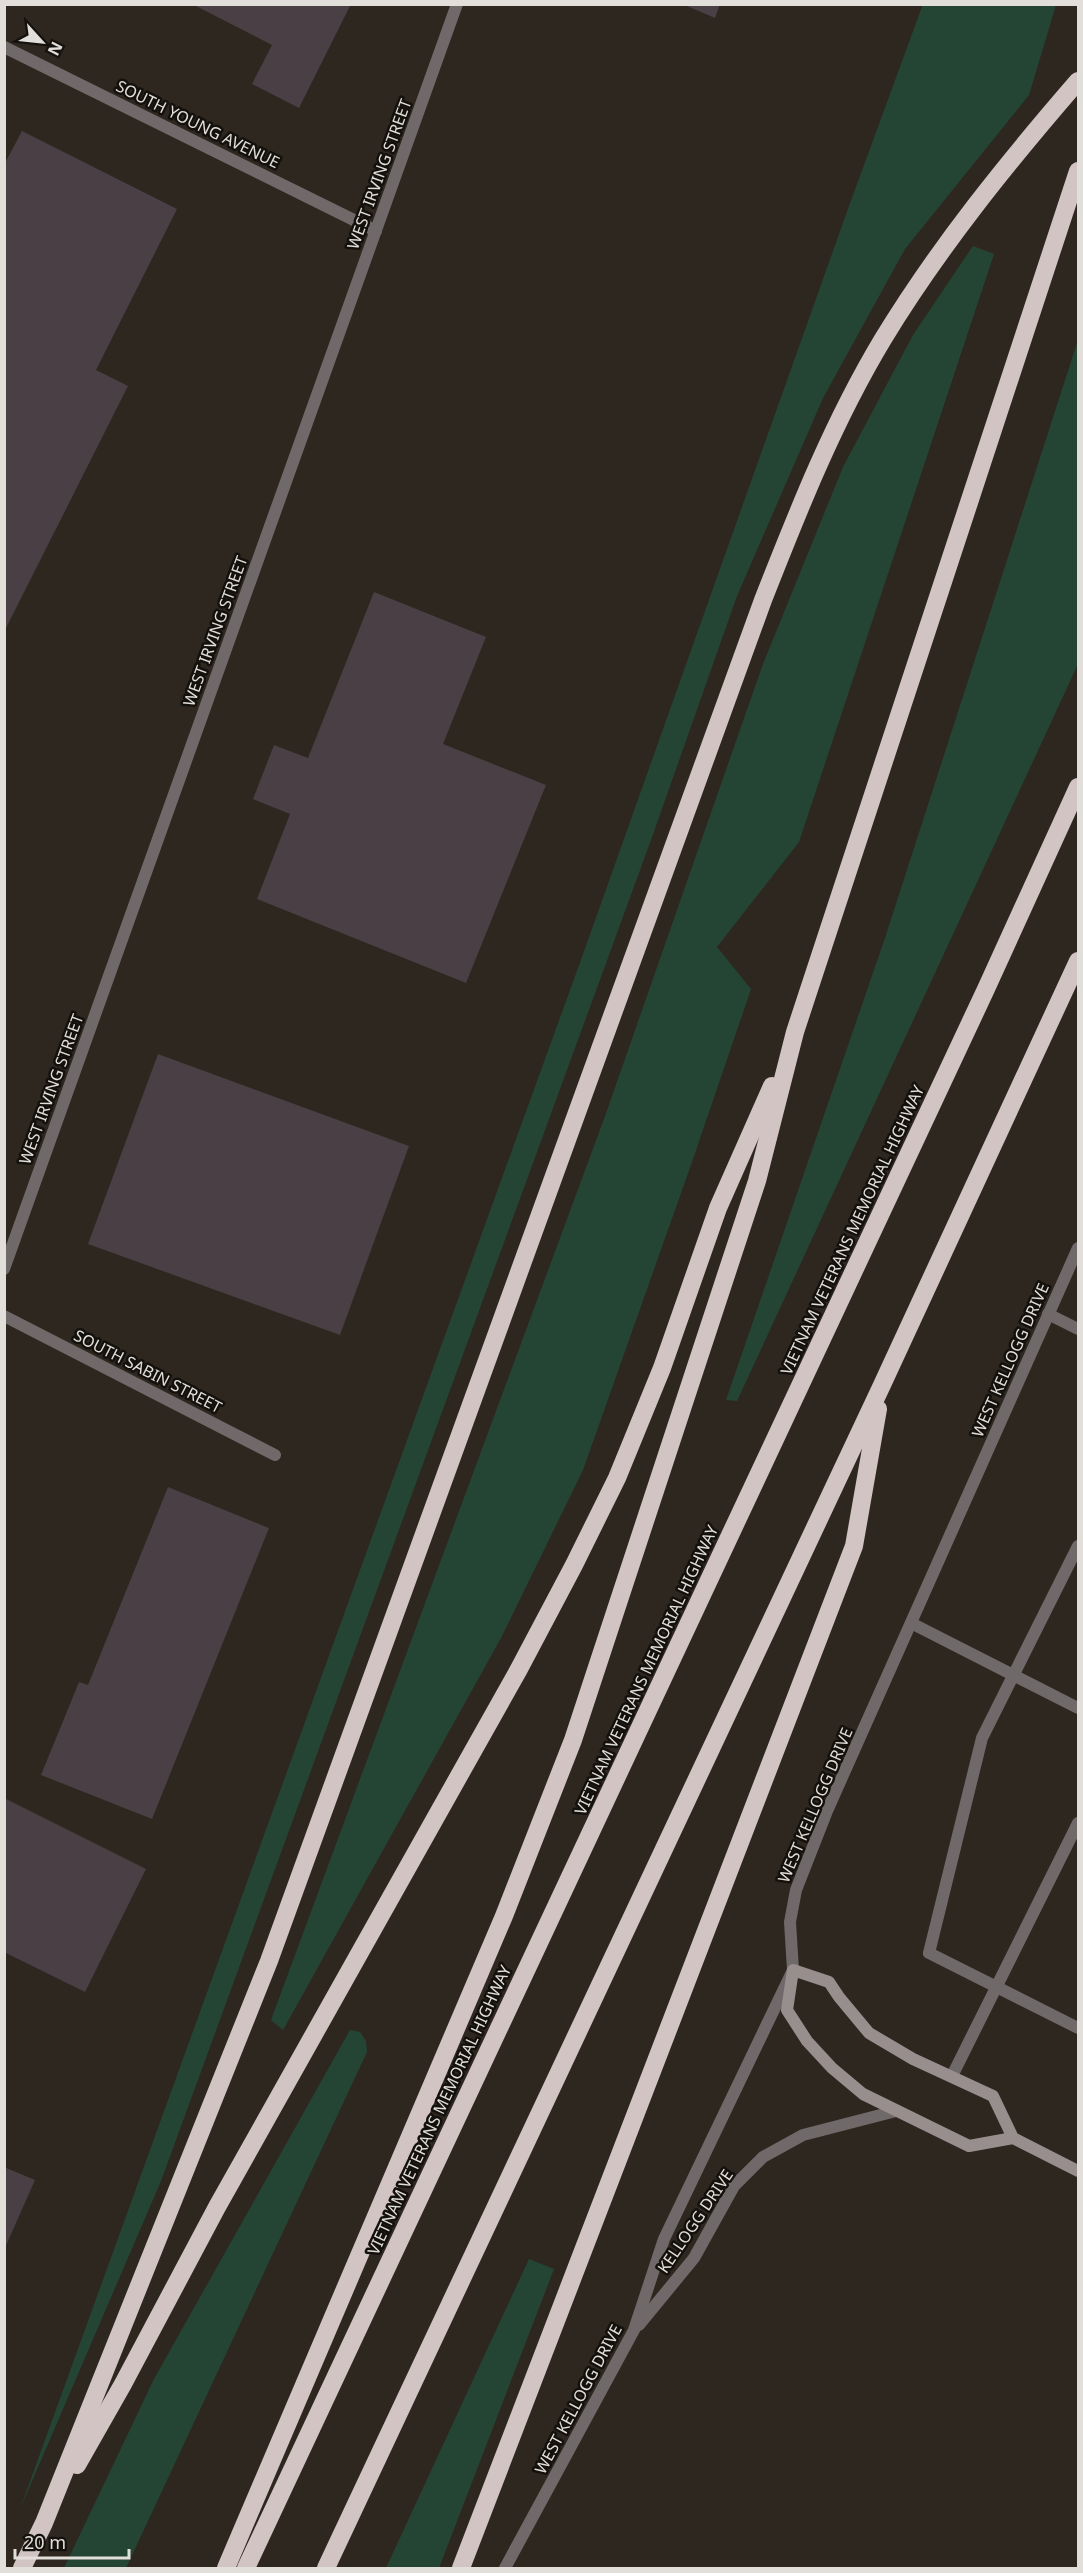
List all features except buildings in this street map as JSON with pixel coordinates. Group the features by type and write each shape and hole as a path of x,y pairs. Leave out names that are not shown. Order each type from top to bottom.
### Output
{"highway":[{"path":"44,2523 269,1961 754,623 818,464 882,340 923,278 997,177 1078,81"},
{"path":"226,2568 504,1916 569,1751 735,1248 759,1136 1078,171"},
{"name":"VIETNAM VETERANS MEMORIAL HIGHWAY","path":"246,2568 956,1054 1078,787"},
{"path":"326,2568 882,1385 1078,961"},
{"path":"22,2568 44,2523 123,2384 217,2207 514,1679 574,1565 617,1478 662,1368 718,1208 759,1136"},
{"path":"461,2568 854,1546 882,1385"}],"street":[{"name":"WEST IRVING STREET","path":"4,1269 457,4"},
{"name":"SOUTH YOUNG AVENUE","path":"4,47 376,231"},
{"name":"WEST KELLOGG DRIVE","path":"505,2568 634,2330 664,2239 793,1970 790,1922 796,1890 827,1812 1078,1248"},
{"path":"1048,1314 1078,1329"},
{"name":"SOUTH SABIN STREET","path":"4,1316 276,1455"},
{"path":"1078,1546 982,1738 929,1953 1078,2028"},
{"path":"911,1623 1078,1708"},
{"path":"952,2076 1078,1823"},
{"path":"1013,2138 969,2146 863,2094 832,2068 807,2041 787,2010 793,1970 829,1982 869,2033 913,2059 993,2097 1013,2138 1078,2171"},
{"name":"KELLOGG DRIVE","path":"634,2330 694,2258 734,2186 763,2157 803,2135 896,2111"}],"green space":[{"path":"923,4 1056,5 1029,95 905,249 823,398 737,596 651,840 161,2181 20,2509 582,957"},
{"path":"973,246 994,254 799,842 717,947 751,989 583,1470 501,1638 283,2030 271,2020 604,1119 763,664 843,467 913,335"},
{"path":"1078,340 1078,664 737,1401 726,1400 885,938"},
{"path":"350,2030 360,2032 366,2041 367,2052 126,2568 64,2568 154,2379"},
{"path":"529,2259 554,2269 439,2568 386,2568"}]}
